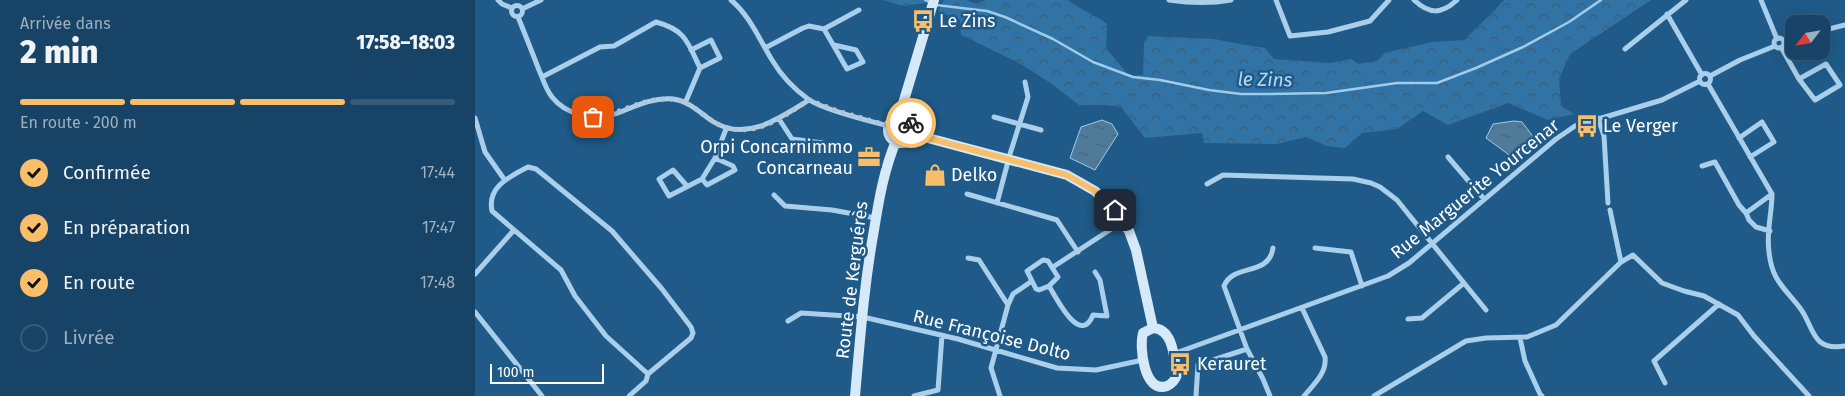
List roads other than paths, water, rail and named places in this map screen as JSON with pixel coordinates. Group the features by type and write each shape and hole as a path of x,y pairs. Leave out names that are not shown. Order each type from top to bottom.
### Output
{"street":[{"path":"498,0 512,8 518,5 522,9"},
{"path":"522,9 541,0"},
{"path":"731,0 745,14 777,69 809,100 889,126"},
{"path":"899,117 934,0"},
{"path":"1169,0 1184,2 1231,0"},
{"path":"1276,0 1290,36 1327,32 1370,21 1389,0"},
{"path":"1414,0 1424,10 1432,12 1445,8 1457,0"},
{"path":"1625,49 1686,0"},
{"path":"1761,0 1777,39 1781,39 1780,45 1799,79 1815,100 1840,85 1826,64 1799,79"},
{"path":"512,8 513,15 518,16 548,91 558,103 573,112 593,117 613,114 663,98 686,101 713,122 726,128 750,130 779,119 809,100"},
{"path":"518,16 522,14 522,9"},
{"path":"824,29 859,10"},
{"path":"1667,14 1702,75 1700,82 1704,85 1708,84"},
{"path":"542,77 600,47 614,46 656,22 680,32 700,68"},
{"path":"1830,29 1845,25"},
{"path":"765,48 803,28 815,26 824,29 847,70 863,62 857,50 834,45"},
{"path":"686,101 700,68 721,58 711,40 691,50"},
{"path":"1702,75 1707,74 1710,76 1740,60 1785,43"},
{"path":"1708,84 1711,80 1710,76"},
{"path":"997,203 1028,97 1025,82"},
{"name":"Rue Marguerite Yourcenar","path":"1173,354 1388,276 1432,244 1556,139 1575,126 1662,100 1700,82"},
{"path":"1708,84 1772,194 1768,250 1775,278 1801,309 1813,334 1826,346 1845,346"},
{"path":"899,117 911,121 913,125 913,134 908,140 900,142 896,141 889,133 889,126 893,120 899,117"},
{"path":"995,117 1041,130"},
{"path":"475,118 485,152 504,179"},
{"path":"1598,118 1604,136 1608,202"},
{"path":"779,119 792,139 823,143"},
{"path":"1739,138 1762,122 1774,142 1750,157"},
{"path":"687,186 673,170 659,179 669,196 702,179 715,158 726,128"},
{"path":"913,134 1067,175 1095,191 1115,210 1129,231 1136,250 1153,328"},
{"name":"Route de Kerguérès","path":"855,396 863,318 882,180 896,141"},
{"path":"1448,157 1484,199"},
{"path":"702,179 707,185 735,170 733,166 715,158"},
{"path":"1702,166 1715,162 1749,220 1756,227 1770,231"},
{"path":"629,396 646,381 648,374 691,338 693,333 691,327 662,289 612,231 546,176 536,169 528,167 504,179 492,196 490,202 492,211 561,270 575,296 606,336 648,374"},
{"path":"1207,184 1223,175 1353,179 1380,187 1397,200 1487,310"},
{"path":"967,194 1057,220 1078,252"},
{"path":"1746,213 1772,194"},
{"path":"774,196 785,206 831,210 876,218"},
{"path":"1609,210 1621,262"},
{"path":"1053,267 1123,222"},
{"path":"475,274 514,230"},
{"path":"1270,396 1247,349 1224,286 1226,280 1231,276 1266,264 1273,254 1273,248"},
{"path":"1315,248 1351,252 1362,286"},
{"path":"1373,396 1467,341 1487,338 1520,338 1545,330 1563,319 1621,262 1633,255 1662,283 1704,296 1737,315 1809,396"},
{"path":"968,258 979,260 1008,306"},
{"path":"1045,260 1053,267 1058,277 1049,286 1039,290 1028,275 1029,269 1045,260"},
{"path":"1049,286 1073,323 1085,324 1091,321 1093,315 1107,316 1100,280 1095,272"},
{"path":"1000,396 991,368 1008,306 1013,294 1032,282"},
{"path":"1408,320 1422,318 1464,283"},
{"path":"1665,383 1653,362 1719,304"},
{"path":"1302,308 1325,357 1326,365 1323,372 1304,396"},
{"path":"475,312 542,396"},
{"name":"Rue Françoise Dolto","path":"789,322 801,313 863,318 943,335 1057,368 1096,370 1143,360"},
{"path":"1153,328 1164,330 1169,337 1173,354 1177,375 1175,380 1163,391 1148,378 1140,343 1143,333 1153,328"},
{"path":"913,396 939,390 943,335"},
{"path":"1520,338 1525,361 1542,396"},
{"path":"1196,396 1198,365 1247,349"}],"water":[{"path":"1102,120 1112,124 1118,134 1095,170 1070,158 1081,127"},
{"path":"1514,121 1522,122 1535,139 1516,160 1486,138 1493,124"}],"waterway":[{"name":"le Zins","path":"925,0 931,3"},
{"name":"le Zins","path":"936,5 987,11 1005,17 1053,39 1093,62 1133,77 1160,80 1209,90 1241,94 1266,94 1326,93 1397,83 1437,83 1523,47 1569,22 1601,0"}],"place":[{"name":"Le Zins","path":"923,21"},
{"name":"Le Verger","path":"1587,126"},
{"name":"Orpi Concarnimmo Concarneau","path":"869,157"},
{"name":"Delko","path":"935,175"},
{"name":"Kerauret","path":"1180,364"}]}
